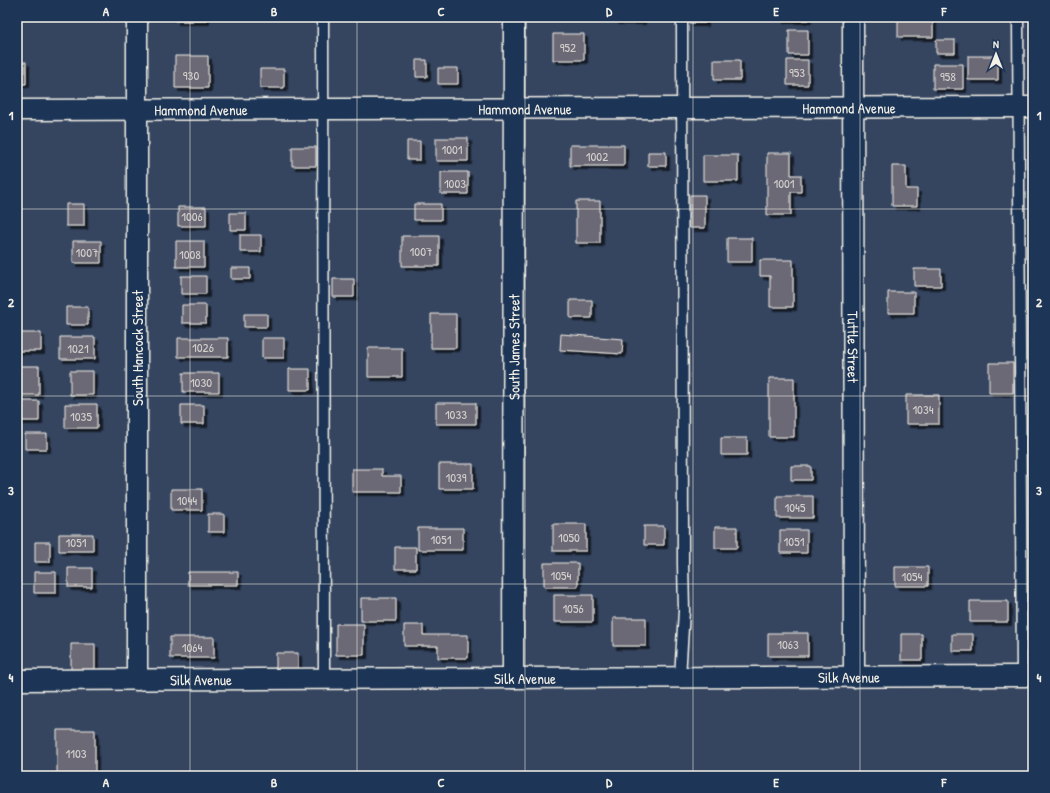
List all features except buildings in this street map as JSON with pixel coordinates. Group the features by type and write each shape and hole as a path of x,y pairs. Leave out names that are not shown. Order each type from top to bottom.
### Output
{"street":[{"name":"South Hancock Street","path":"137,17 137,680"},
{"name":"South James Street","path":"513,678 514,17"},
{"name":"Tuttle Street","path":"853,17 854,677"},
{"name":"Hammond Avenue","path":"17,110 1026,107"},
{"name":"Silk Avenue","path":"17,680 1027,676"}],"lane":[{"path":"323,17 324,679"},
{"path":"680,677 684,611 682,17"},
{"path":"1018,17 1026,107 1027,676"}]}
